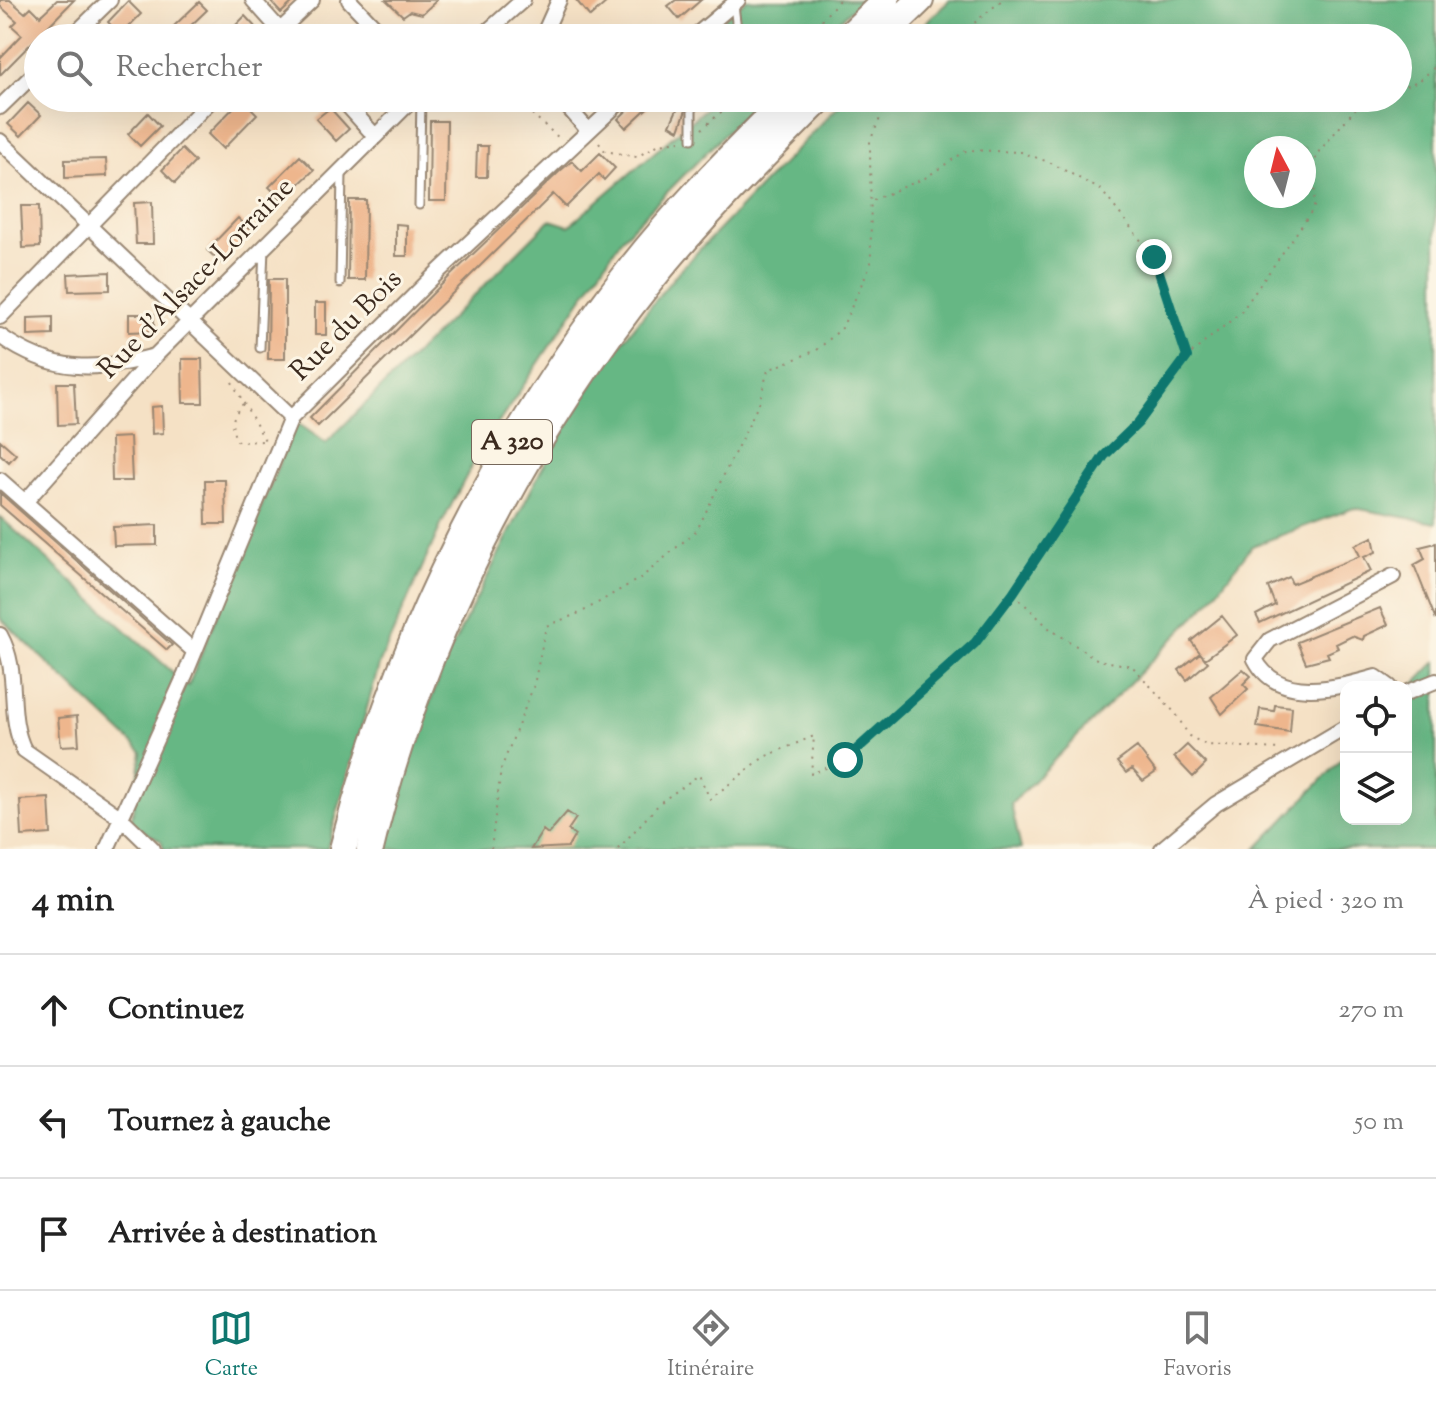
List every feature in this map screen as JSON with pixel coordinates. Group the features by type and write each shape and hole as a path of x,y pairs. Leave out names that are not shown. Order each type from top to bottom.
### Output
{"highway":[{"path":"861,24 886,0"},
{"path":"895,24 920,0"},
{"name":"A 320","path":"343,849 362,778 400,668 478,498 554,374 633,265 717,170 774,112"},
{"name":"A 320","path":"370,849 385,784 423,677 500,509 572,388 652,279 734,186 807,112"}],"street":[{"path":"85,24 110,0"},
{"path":"253,0 271,24"},
{"path":"291,24 312,0"},
{"path":"349,0 372,24"},
{"path":"496,24 523,0"},
{"path":"548,24 559,0"},
{"path":"710,24 736,2"},
{"path":"0,107 24,84"},
{"path":"0,317 199,112"},
{"path":"353,112 374,135"},
{"name":"Rue d'Alsace-Lorraine","path":"25,502 155,356 399,112"},
{"path":"572,112 587,129"},
{"name":"Rue du Bois","path":"107,849 291,418 607,112"},
{"path":"0,141 291,418"},
{"path":"0,336 25,354 63,366 110,368 155,356"},
{"path":"0,480 194,651"},
{"path":"1340,687 1331,690 1286,687 1262,673 1255,659 1270,640 1393,576"},
{"path":"0,635 12,659 17,735 24,750 121,818 153,849"},
{"path":"1362,681 1376,677 1382,681"},
{"path":"1412,691 1436,681"},
{"path":"1162,849 1216,804 1340,730"}],"lane":[{"path":"736,2 737,24"},
{"path":"419,205 421,112"},
{"path":"692,112 692,139"},
{"path":"340,283 342,167"},
{"path":"260,348 264,246"}],"path":[{"path":"818,24 839,0"},
{"path":"973,24 1002,0"},
{"path":"1412,83 1436,66"},
{"path":"529,112 568,147"},
{"path":"601,146 605,151 637,157 659,144 692,139 722,112"},
{"path":"491,849 501,769 534,685 546,626 582,612 642,577 697,530 759,403 768,370 817,350 842,328 871,263 870,141 883,112"},
{"path":"618,849 661,802 699,775 710,799 764,757 814,736 811,774 845,760 975,643 1013,593 1104,456 1138,423 1187,357 1241,312 1314,208 1316,155 1353,112"},
{"path":"872,201 925,178 967,150 1021,152 1051,163 1101,190 1154,257 1187,357"},
{"path":"227,357 227,372 274,457"},
{"path":"243,403 232,419 232,432 238,442 253,444 265,440"},
{"path":"1013,593 1050,629 1098,660 1132,666 1176,714 1189,736 1206,745 1306,750"}],"green space":[{"path":"746,0 861,0 836,24 718,24"},
{"path":"950,0 1436,0 1436,523 1354,508 1252,546 1208,603 1011,804 1021,849 385,849 414,744 448,655 541,470 602,367 678,272 832,112 1412,112 1412,24 924,24"},
{"path":"701,112 746,112 623,237 479,452 442,523 380,662 327,849 164,849 161,841 131,823 142,752 0,618 0,517 188,686 296,422 326,443 550,220 569,226"},
{"path":"1436,662 1436,849 1256,849 1340,761 1340,825 1412,825 1412,687"}],"building":[{"path":"0,0 10,0 25,13 31,7 40,16 57,0 74,0 50,24 24,24 24,51 0,75 0,58 22,35 12,26 17,21 0,6"},
{"path":"269,0 295,0 281,13"},
{"path":"386,0 437,0 422,14 410,11 403,16"},
{"path":"576,0 609,0 590,17"},
{"path":"676,0 701,0 679,19 668,6"},
{"path":"128,1 141,14 131,24 108,22"},
{"path":"199,2 207,10 192,24 176,24"},
{"path":"245,16 252,24 237,24"},
{"path":"24,107 24,112 41,115 21,136 8,124"},
{"path":"229,112 257,114 223,149 208,134"},
{"path":"325,112 334,112 349,129 336,141 316,119"},
{"path":"625,112 643,112 626,128 618,119"},
{"path":"676,112 685,112 679,130 670,125"},
{"path":"148,113 160,126 140,146 128,134"},
{"path":"430,121 447,121 446,201 429,201"},
{"path":"477,146 488,146 487,177 476,177"},
{"path":"182,149 195,162 175,183 162,170"},
{"path":"600,153 615,168 604,180 599,174 566,207 553,194 318,426 310,418 449,277 560,171 572,161 582,171"},
{"path":"300,156 314,170 282,200 269,187"},
{"path":"106,159 107,176 65,178 65,160"},
{"path":"349,200 366,200 365,280 348,280"},
{"path":"152,202 153,244 136,244 134,203"},
{"path":"21,206 39,206 40,247 23,248"},
{"path":"238,218 252,232 221,263 207,250"},
{"path":"396,224 407,225 407,256 396,256"},
{"path":"110,272 110,290 69,291 68,274"},
{"path":"269,279 285,279 285,359 268,359"},
{"path":"315,303 326,303 326,335 315,335"},
{"path":"129,314 154,314 154,331 129,332"},
{"path":"53,317 53,335 28,336 28,318"},
{"path":"182,359 202,359 203,403 183,403"},
{"path":"57,383 74,383 76,424 58,425"},
{"path":"162,406 163,433 152,434 151,407"},
{"path":"130,437 132,481 112,481 111,438"},
{"path":"0,440 16,454 9,462 0,454"},
{"path":"205,480 225,480 226,524 206,524"},
{"path":"0,493 172,645 167,650 0,505"},
{"path":"157,525 157,545 114,546 113,527"},
{"path":"1373,537 1376,552 1364,557 1371,571 1260,623 1256,615 1275,605 1268,587 1289,577 1292,584 1360,556 1355,545"},
{"path":"1436,543 1436,620 1414,565 1425,559 1420,547"},
{"path":"1380,608 1388,625 1364,636 1363,640 1352,636 1336,644 1338,648 1327,653 1329,657 1306,663 1297,642"},
{"path":"1222,616 1237,635 1205,659 1191,641"},
{"path":"1200,653 1208,662 1187,680 1179,670"},
{"path":"1243,669 1251,676 1243,684 1248,689 1222,714 1211,697"},
{"path":"1275,705 1292,707 1290,732 1257,727 1260,709 1274,711"},
{"path":"77,716 79,745 61,746 58,718"},
{"path":"1187,745 1206,764 1193,777 1174,757"},
{"path":"1137,747 1156,772 1143,781 1132,769 1126,773 1117,762"},
{"path":"49,798 51,834 22,836 20,800"},
{"path":"567,812 576,818 568,830 575,835 568,847 531,849 543,830 548,834"}],"route":[{"path":"845,760 975,643 1013,593 1104,456 1138,423 1187,357 1154,257"}]}
